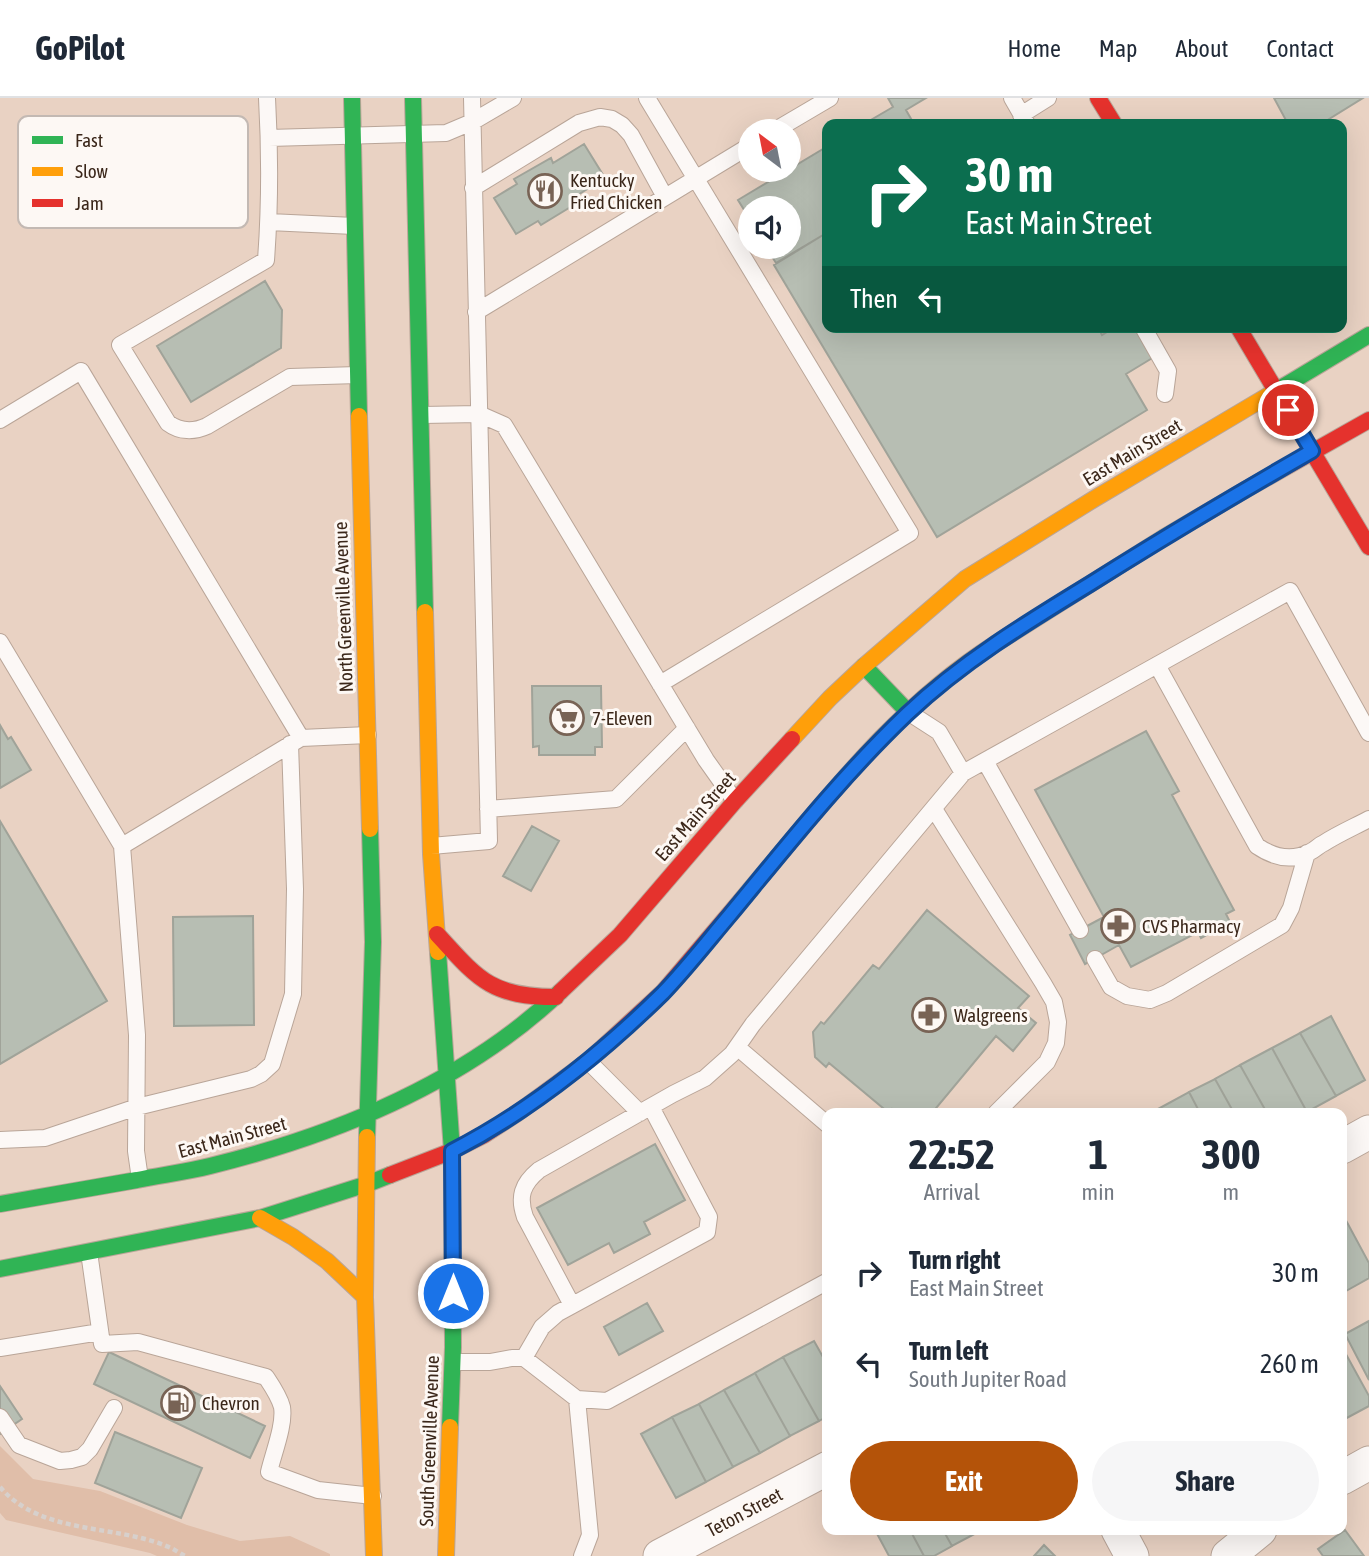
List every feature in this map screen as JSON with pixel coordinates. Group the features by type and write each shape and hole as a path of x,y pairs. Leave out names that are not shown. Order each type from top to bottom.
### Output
{"main road":[{"name":"North Greenville Avenue","path":"352,98 373,942 367,1115"},
{"path":"413,98 431,846 447,1075"},
{"path":"1098,98 1111,119"},
{"path":"1242,333 1369,547"},
{"name":"East Main Street","path":"0,1204 208,1167 273,1149 332,1130 447,1075 507,1036 556,997 620,935 735,801 830,698 965,579 1369,335"},
{"path":"0,1269 260,1218 367,1184 452,1151 484,1135 588,1061 663,992 812,815 876,745 908,712 982,652 1163,538 1369,420"},
{"path":"864,666 908,712"},
{"path":"437,934 470,969 498,989 531,997 556,997"},
{"name":"South Greenville Avenue","path":"446,1556 453,1362 452,1151 447,1075"},
{"path":"367,1115 365,1297 374,1556"},
{"path":"260,1218 327,1261 365,1297"}],"street":[{"path":"1347,1144 1369,1132"},
{"path":"1347,1475 1369,1463"},
{"name":"Teton Street","path":"660,1556 822,1471"},
{"path":"1121,1535 1132,1556"},
{"path":"1228,1556 1254,1535"}],"lane":[{"path":"268,98 269,222 266,260 120,345 168,422 175,428 187,430 207,426 290,377 358,375"},
{"path":"431,846 489,841 472,98"},
{"path":"269,138 446,133 472,122 513,98"},
{"path":"648,98 910,533 660,684"},
{"path":"794,119 830,98"},
{"path":"1012,98 1024,119 1048,98"},
{"path":"474,188 579,123 600,117 612,119 631,135 665,197"},
{"path":"477,312 738,153"},
{"path":"269,222 355,226"},
{"path":"1146,333 1168,371 1165,394"},
{"path":"0,420 81,372 296,741 293,993 272,1064 251,1079 137,1107 45,1138 0,1140"},
{"path":"422,415 479,414 503,425 706,760 735,801"},
{"path":"572,1305 525,1217 521,1204 529,1178 705,1078 732,1054 753,1024 964,773 1290,591 1369,733"},
{"path":"0,642 122,846 137,1035 136,1151 140,1180"},
{"path":"1157,665 1257,846 1269,854 1297,858 1369,819"},
{"path":"908,712 939,732 964,773"},
{"path":"488,808 616,799 687,728"},
{"path":"122,846 296,741 368,735"},
{"path":"985,761 1080,930"},
{"path":"934,809 1054,1002 1058,1023 1056,1043 1047,1062 1001,1108"},
{"path":"1095,958 1111,987 1127,996 1150,1000 1167,993 1282,925 1307,853"},
{"path":"737,1047 822,1120"},
{"path":"524,1358 542,1327 558,1313 707,1232 709,1217 645,1110 588,1061"},
{"path":"89,1251 102,1344 138,1342 266,1377 282,1406 282,1420 269,1472 318,1490 373,1496"},
{"path":"453,1362 524,1358 577,1399 607,1401 822,1284"},
{"path":"0,1348 100,1332"},
{"path":"577,1399 590,1535 582,1556"},
{"path":"0,1418 19,1446 60,1461 82,1457 90,1449 114,1408"}],"path":[{"path":"0,1487 29,1510 51,1520 144,1539 185,1556"}],"shaded area":[{"path":"0,1446 33,1479 100,1491 187,1525 240,1541 290,1536 330,1556 157,1556 6,1520 0,1513"}],"building":[{"path":"888,98 926,98 906,110 911,119 873,119 893,107"},
{"path":"1274,98 1363,98 1329,119 1285,119"},
{"name":"Kentucky Fried Chicken","path":"584,144 605,178 573,198 577,203 541,225 538,221 516,234 494,198 517,184 514,179 551,158 553,163"},
{"path":"822,150 822,236 801,248 801,196 745,196 768,182 802,182 802,162"},
{"path":"822,236 822,333 1140,333 1154,357 1126,374 1147,410 937,537 774,265 784,259 801,259 801,248"},
{"path":"265,281 282,310 281,348 191,402 157,346"},
{"name":"7-Eleven","path":"532,686 601,686 602,747 595,747 595,755 539,755 539,746 533,747"},
{"path":"0,725 8,739 11,737 31,770 0,788"},
{"name":"CVS Pharmacy","path":"1146,731 1179,791 1172,795 1234,910 1226,914 1230,922 1201,938 1198,932 1131,967 1119,945 1085,964 1070,935 1104,917 1035,790"},
{"path":"0,821 107,1001 0,1064"},
{"path":"532,826 559,841 531,891 503,876"},
{"name":"Walgreens","path":"927,910 1029,996 1018,1008 1036,1023 1013,1051 996,1036 936,1108 883,1108 829,1063 826,1067 815,1057 813,1032 821,1022 824,1024 873,965 879,969"},
{"path":"253,916 254,1025 174,1026 173,917"},
{"path":"1331,1016 1365,1080 1336,1096 1300,1033"},
{"path":"1300,1033 1336,1096 1314,1108 1305,1108 1272,1048"},
{"path":"1272,1048 1305,1108 1264,1108 1240,1065"},
{"path":"1240,1065 1264,1108 1231,1108 1215,1079"},
{"path":"1215,1079 1231,1108 1197,1108 1189,1092"},
{"path":"1189,1092 1197,1108 1160,1108"},
{"path":"655,1144 685,1200 644,1222 650,1234 614,1253 609,1243 568,1265 537,1208"},
{"path":"1347,1222 1369,1263 1369,1278 1347,1290"},
{"path":"647,1303 663,1331 619,1355 604,1327"},
{"path":"1369,1321 1369,1380 1347,1338 1347,1333"},
{"path":"814,1341 822,1355 822,1419 819,1421 783,1357"},
{"path":"109,1352 265,1426 250,1458 94,1384"},
{"path":"1347,1356 1369,1396 1369,1406 1347,1418"},
{"path":"783,1357 819,1421 790,1436 755,1373"},
{"path":"755,1373 790,1436 760,1453 724,1390"},
{"path":"0,1386 22,1419 0,1434"},
{"path":"724,1390 760,1453 733,1467 699,1404"},
{"path":"699,1404 733,1467 706,1482 672,1417"},
{"path":"672,1417 706,1482 676,1498 641,1434"},
{"path":"115,1432 202,1468 181,1518 95,1483"},
{"path":"1347,1533 1364,1556 1323,1556 1318,1549 1338,1535 1347,1535"},
{"path":"878,1535 913,1535 924,1556 889,1556"},
{"path":"913,1535 946,1535 952,1546 934,1556 924,1556"},
{"path":"946,1535 973,1535 952,1546"},
{"path":"1044,1545 1055,1556 1034,1556"}],"traffic: fast":[{"path":"352,98 359,416"},
{"path":"413,98 425,612"},
{"path":"1276,391 1369,335"},
{"path":"995,644 1163,538 1245,490"},
{"path":"864,666 908,712"},
{"path":"367,1137 373,942 370,829"},
{"path":"438,952 452,1151 453,1347 450,1427"},
{"path":"0,1204 210,1166 351,1121 397,1101 483,1053 523,1024 560,992"},
{"path":"0,1269 260,1218 390,1175"}],"traffic: slow":[{"path":"792,739 864,666 965,579 1276,391"},
{"path":"359,416 370,829"},
{"path":"425,612 431,854 438,952"},
{"path":"743,898 830,795 891,729 923,698 995,644"},
{"path":"367,1137 365,1297 374,1556"},
{"path":"260,1218 327,1261 365,1297"},
{"path":"446,1556 450,1427"}],"traffic: jam":[{"path":"1098,98 1111,119"},
{"path":"1242,333 1369,547"},
{"path":"1245,490 1369,420"},
{"path":"560,992 620,935 792,739"},
{"path":"390,1175 452,1151 484,1135 588,1061 663,992 743,898"},
{"path":"437,934 476,974 501,989 534,996 556,997"}],"place":[{"name":"Kentucky Fried Chicken","path":"545,191"},
{"name":"7-Eleven","path":"567,718"},
{"name":"CVS Pharmacy","path":"1118,926"},
{"name":"Walgreens","path":"929,1015"},
{"name":"Chevron","path":"178,1403"}],"route":[{"path":"453,1293 452,1151 484,1135 516,1114 588,1061 663,992 812,815 908,712 941,684 982,652 1022,626 1163,538 1312,451 1288,410"}]}
